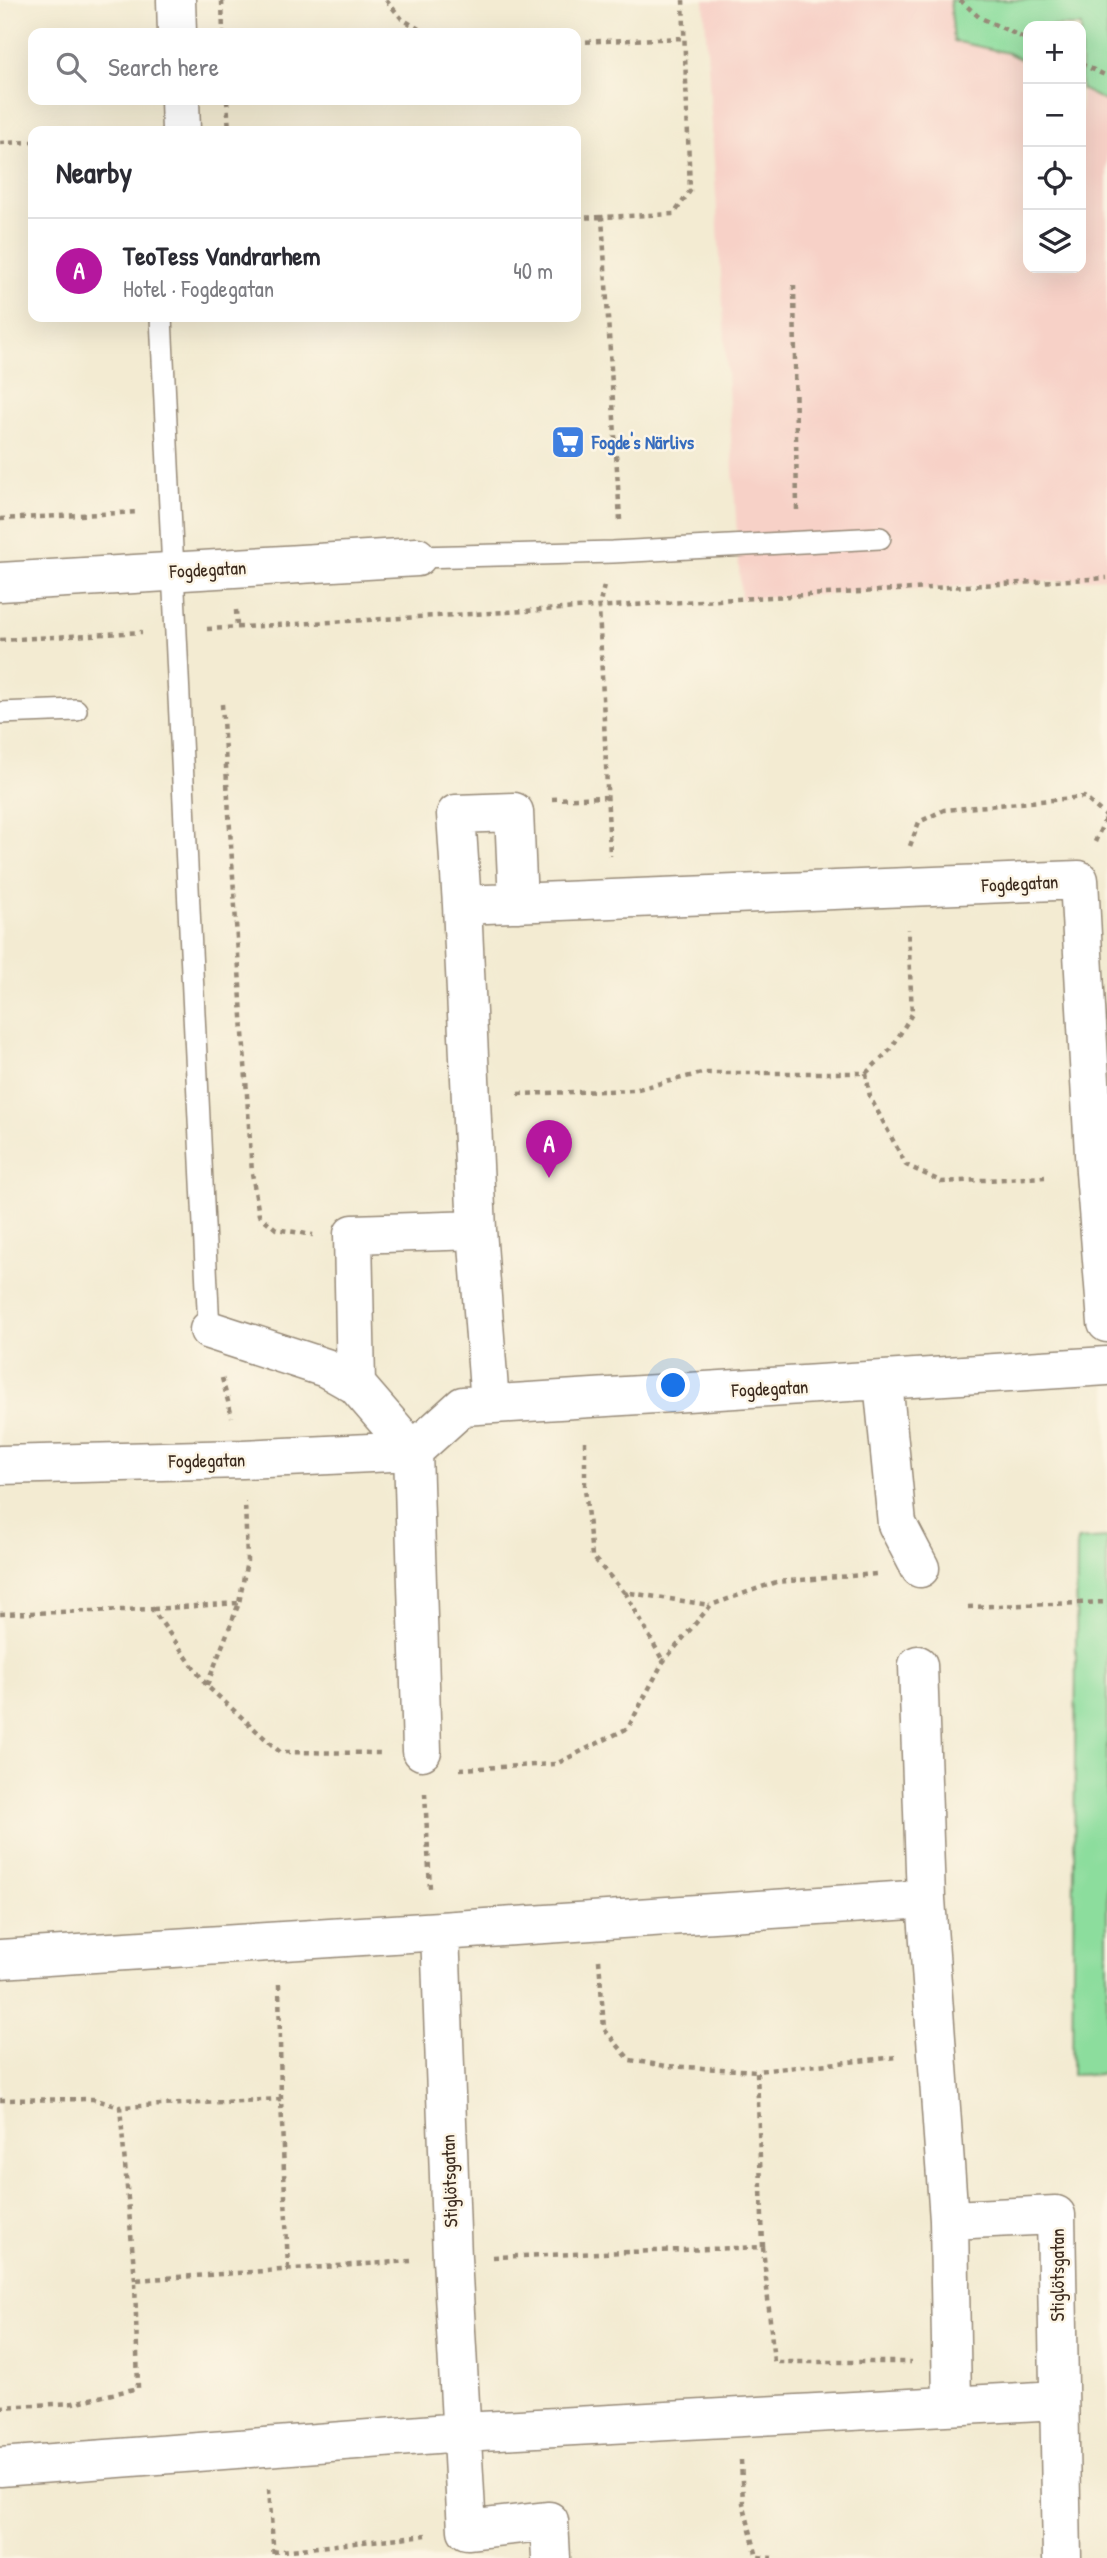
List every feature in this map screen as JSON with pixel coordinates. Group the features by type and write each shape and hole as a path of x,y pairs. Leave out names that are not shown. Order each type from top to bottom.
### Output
{"street":[{"path":"176,0 177,28"},
{"path":"180,105 181,126"},
{"name":"Fogdegatan","path":"0,582 417,557"},
{"path":"490,1404 477,1230 456,814 514,812 518,903"},
{"name":"Fogdegatan","path":"462,905 1079,880 1095,1172 1107,1322"},
{"path":"356,1385 353,1234 477,1230"},
{"path":"209,1329 326,1368 356,1385 413,1451 423,1761"},
{"name":"Fogdegatan","path":"0,1465 243,1460 413,1451 463,1406 1107,1366"},
{"path":"884,1381 897,1524 920,1568"},
{"path":"918,1665 926,1899 949,2220 952,2405"},
{"path":"0,1959 926,1899"},
{"name":"Stiglötsgatan","path":"436,1931 467,2530"},
{"name":"Stiglötsgatan","path":"949,2220 1056,2215 1062,2558"},
{"path":"0,2467 462,2432 1058,2400"},
{"path":"467,2530 549,2521 551,2558"}],"lane":[{"path":"161,322 209,1329"},
{"path":"417,557 613,552 880,538"},
{"path":"0,713 76,709"}],"path":[{"path":"222,0 223,28"},
{"path":"386,0 402,19 417,28"},
{"path":"581,218 674,214 690,191 683,0"},
{"path":"960,0 979,17 1023,38"},
{"path":"581,42 685,38"},
{"path":"1086,66 1107,76"},
{"path":"227,105 229,126"},
{"path":"0,143 28,142"},
{"path":"602,217 620,531 598,607 612,899"},
{"path":"794,285 797,542"},
{"path":"0,519 172,510"},
{"path":"0,640 1107,578"},
{"path":"222,704 252,1173 259,1215 276,1229 312,1235 353,1234"},
{"path":"514,812 533,800 607,797"},
{"path":"518,1094 634,1090 702,1073 866,1073 870,1097 906,1165 942,1182 1045,1178"},
{"path":"207,1686 239,1603 247,1561 243,1460 209,1329"},
{"path":"584,1399 585,1488 592,1556 624,1592 663,1662"},
{"path":"624,1592 711,1605 776,1582 920,1568"},
{"path":"968,1607 1107,1602"},
{"path":"0,1614 239,1603"},
{"path":"152,1609 207,1686 280,1752 384,1753 423,1761 556,1764 628,1728 663,1662 711,1605"},
{"path":"423,1761 436,1931"},
{"path":"596,1921 604,2029 629,2060 666,2066 757,2071 937,2054"},
{"path":"278,1941 288,2269"},
{"path":"757,2071 764,2247 774,2362 951,2362"},
{"path":"0,2100 93,2099 120,2107 281,2099"},
{"path":"0,2407 73,2403 138,2388 135,2280 120,2107"},
{"path":"135,2280 452,2258 764,2247"},
{"path":"739,2417 743,2503 757,2557 772,2558"},
{"path":"266,2446 274,2555 467,2530"}],"shaded area":[{"path":"704,0 950,0 954,41 1008,53 1023,60 1023,273 1086,273 1086,92 1107,102 1107,578 741,599"}],"green space":[{"path":"950,0 1107,0 1107,102 1086,92 1086,21 1023,21 1023,60 1008,53 954,41"},
{"path":"1107,1538 1107,2074 1072,2075 1077,1540"}],"place":[{"name":"Fogde's Närlivs","path":"568,442"},
{"name":"TeoTess Vandrarhem","path":"549,1178"}]}
